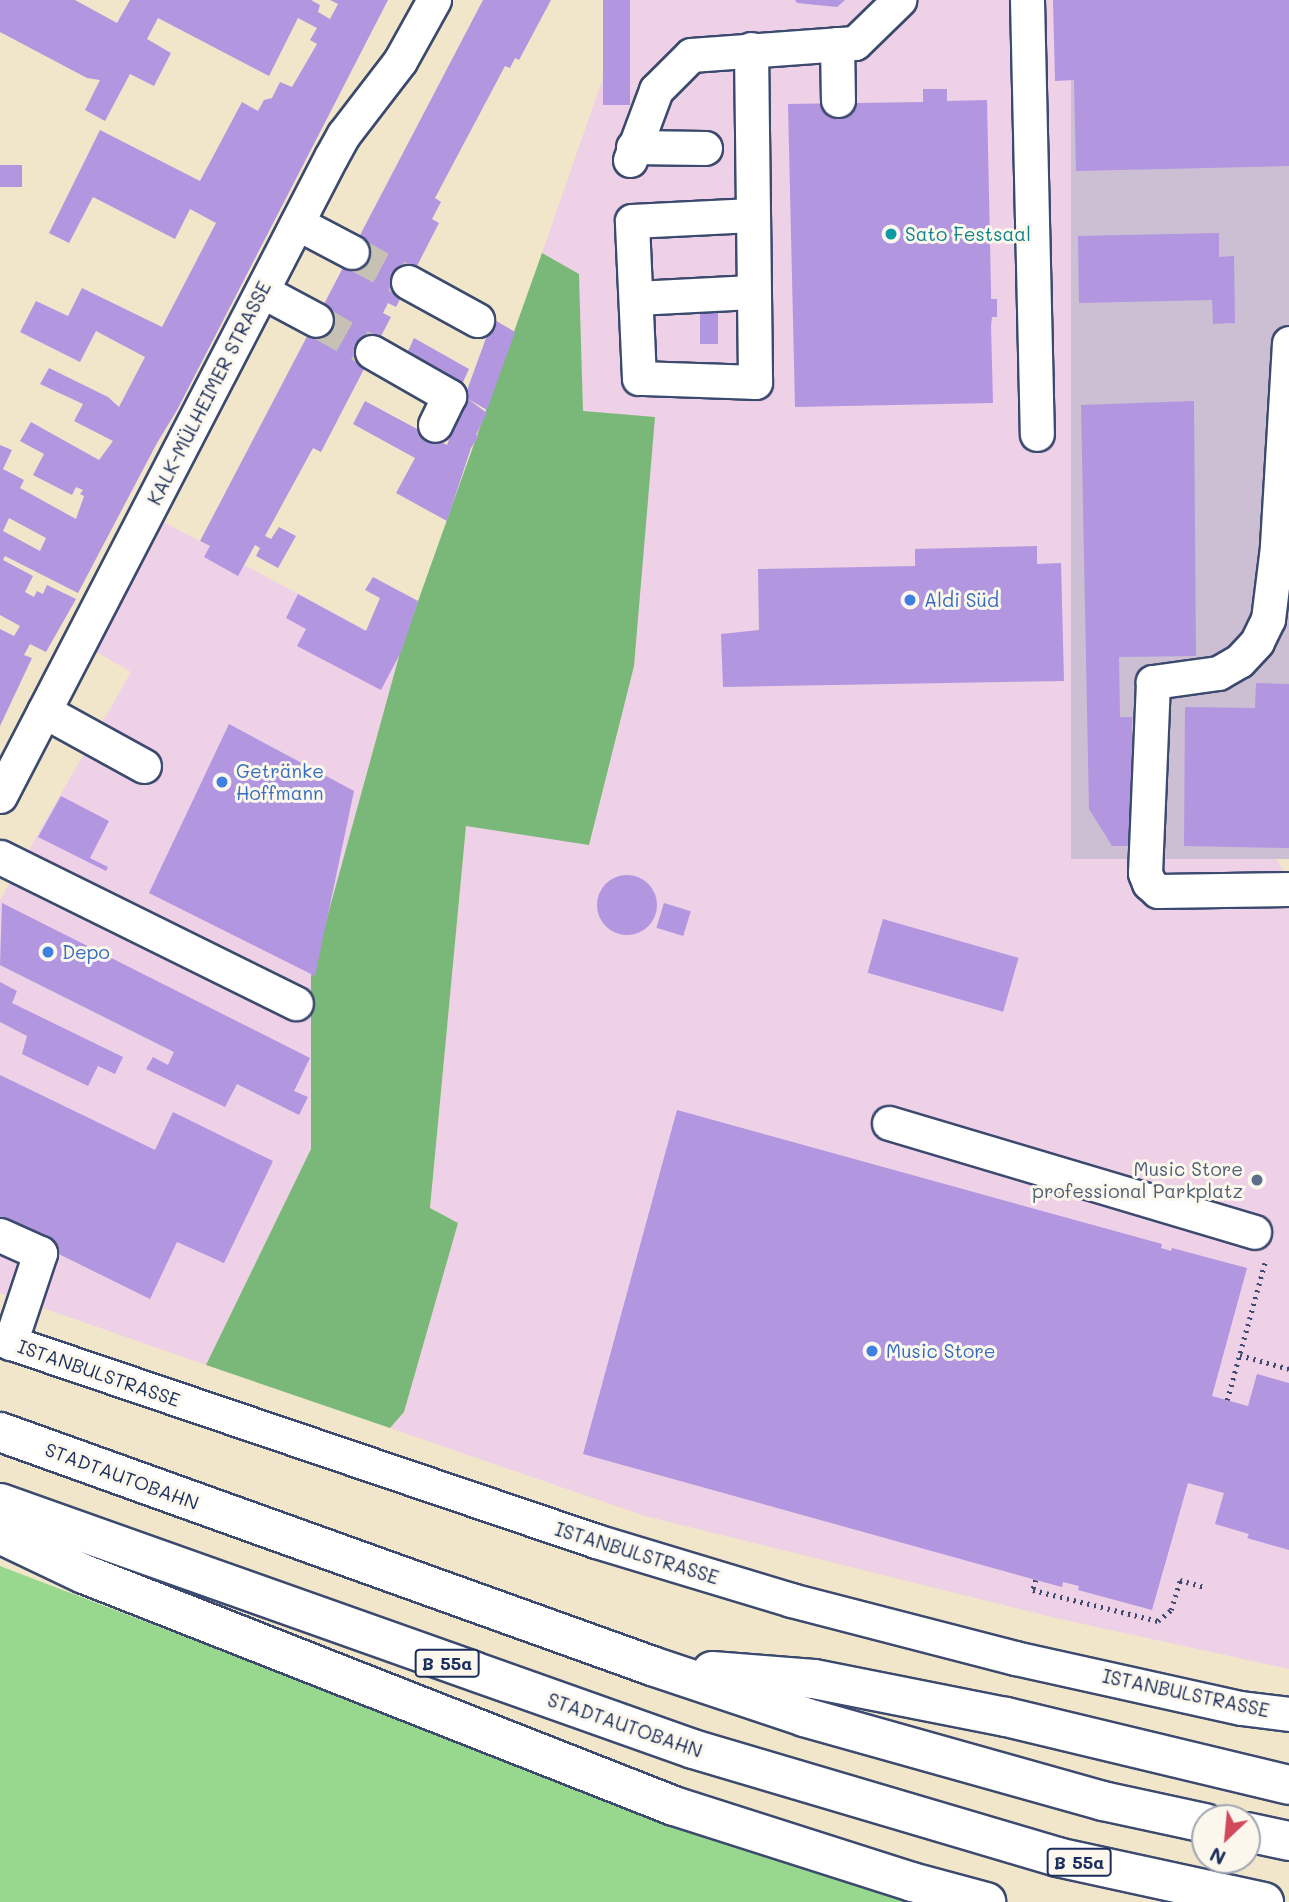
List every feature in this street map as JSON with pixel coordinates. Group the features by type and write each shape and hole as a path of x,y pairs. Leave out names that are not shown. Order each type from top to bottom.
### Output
{"highway":[{"name":"STADTAUTOBAHN","path":"0,1432 652,1666 916,1749 1103,1801 1191,1820"},
{"name":"STADTAUTOBAHN","path":"0,1503 693,1749 1057,1857 1264,1902"},
{"path":"0,1534 84,1574 480,1732 674,1806 912,1882 986,1902"},
{"path":"652,1666 814,1679 1006,1717 1289,1785"},
{"path":"1261,1835 1289,1842"}],"street":[{"name":"KALK-MÜLHEIMER STRASSE","path":"0,796 9,758 44,711 344,134 386,82 434,0"},
{"path":"705,148 631,153 656,90 691,55 855,43 899,0"},
{"path":"1027,0 1037,433"},
{"path":"837,44 838,100"},
{"path":"751,49 755,382 639,378 632,221 752,215"},
{"path":"297,223 352,252"},
{"path":"408,282 477,320"},
{"path":"262,291 316,320"},
{"path":"636,298 752,292"},
{"path":"1289,343 1277,547 1268,619 1257,642 1239,661 1219,673 1153,682 1145,873 1149,883 1158,891 1289,889"},
{"path":"372,352 449,396 435,425"},
{"path":"44,711 144,766"},
{"path":"0,857 296,1003"},
{"path":"889,1123 1261,1241"},
{"path":"0,1235 40,1253 5,1341"},
{"name":"ISTANBULSTRASSE","path":"5,1341 557,1528 791,1600 1015,1658 1241,1708 1289,1714"}],"path":[{"path":"1227,1400 1240,1355 1261,1241"},
{"path":"1240,1355 1289,1369"},
{"path":"1036,1580 1033,1590 1158,1621 1171,1610 1180,1580 1205,1587"}],"shaded area":[{"path":"630,0 1071,0 1077,442 1289,884 1289,1669 1060,1619 645,1516 390,1428 404,1412 457,1224 430,1208 466,825 655,417 583,412 579,275 542,253"},
{"path":"1071,0 1289,0 1289,859 1071,859"},
{"path":"160,520 401,649 311,976 311,1149 206,1365 0,1293 0,900 131,672 95,651"}],"green space":[{"path":"542,253 579,274 583,411 655,417 634,666 589,845 466,826 430,1208 458,1223 404,1412 390,1428 206,1365 311,1149 311,976 401,649"},
{"path":"0,1566 655,1817 920,1902 0,1902"}],"building":[{"path":"0,0 75,0 117,23 130,0 311,0 320,5 318,12 330,19 338,4 330,0 388,0 177,410 78,593 5,556 3,560 33,576 25,592 34,597 37,591 43,594 47,585 76,599 46,652 30,644 24,655 32,658 0,726 0,629 14,636 20,626 0,615 0,445 12,450 3,469 24,480 20,488 76,519 84,496 80,494 83,490 76,487 72,495 33,475 44,454 20,441 31,422 99,460 113,441 74,421 83,404 40,384 49,368 108,397 119,407 145,357 96,331 80,362 20,332 36,301 68,316 82,288 162,327 216,223 190,209 175,239 93,197 69,243 49,233 100,130 200,181 242,102 258,111 264,100 272,98 280,82 292,87 317,44 310,40 317,28 298,18 269,76 158,18 147,39 171,53 154,86 130,74 105,121 85,110 100,80 87,78 0,32","holes":["9,518 46,538 40,551 3,531"]},
{"path":"483,0 551,0 519,60 515,58 510,68 505,66 435,198 441,202 432,219 439,223 396,307 388,303 383,313 391,317 321,452 313,448 265,536 271,539 279,527 296,536 278,568 256,556 260,548 255,545 238,576 204,557 210,546 200,541"},
{"path":"603,0 630,0 630,105 603,105"},
{"path":"795,0 845,0 837,7 797,3"},
{"path":"1053,0 1289,0 1289,166 1076,171 1074,80 1055,81"},
{"name":"Sato Festsaal","path":"923,89 947,89 947,101 987,100 991,299 997,299 997,317 992,317 991,326 993,403 795,407 788,104 923,102"},
{"path":"0,165 22,165 22,187 0,187"},
{"path":"1219,233 1219,257 1234,256 1235,323 1213,324 1212,300 1079,303 1078,236"},
{"path":"700,310 718,310 718,344 700,344"},
{"path":"493,319 515,332 487,410 468,399 487,413 476,435 479,436 471,448 447,521 396,493 415,458 353,424 365,401 447,445"},
{"path":"414,338 469,369 458,393 404,360"},
{"path":"1194,401 1196,656 1119,657 1120,717 1132,717 1132,826 1136,846 1112,846 1089,809 1081,405"},
{"name":"Aldi Süd","path":"1037,546 1037,564 1061,563 1064,681 723,687 721,634 759,630 758,569 915,566 915,549"},
{"path":"373,577 418,601 402,650 381,690 297,646 306,629 286,618 298,594 366,631 380,598 365,590"},
{"path":"1256,683 1289,684 1289,848 1184,846 1185,707 1255,708"},
{"path":"229,724 354,791 315,976 149,893"},
{"path":"61,796 109,821 90,858 108,867 106,871 38,837"},
{"path":"627,875 648,884 657,905 648,926 627,935 606,926 597,905 606,884"},
{"path":"2,903 310,1058 294,1091 308,1097 299,1115 237,1084 225,1107 146,1069 153,1057 168,1065 174,1052 0,965"},
{"path":"664,903 691,911 683,936 656,928"},
{"path":"883,919 1019,958 1003,1012 868,973"},
{"path":"0,982 17,991 12,1003 123,1057 115,1074 98,1066 88,1086 22,1054 27,1036 0,1022"},
{"path":"0,1075 155,1150 173,1112 273,1161 224,1263 177,1242 150,1299 0,1225"},
{"name":"Music Store","path":"677,1110 1162,1244 1161,1248 1171,1251 1172,1248 1247,1268 1212,1396 1248,1406 1257,1374 1289,1383 1289,1550 1247,1538 1249,1534 1215,1524 1224,1493 1188,1483 1152,1610 1078,1590 1079,1586 1063,1582 1062,1587 583,1454"}],"tunnel":[{"path":"352,252 408,282"},
{"path":"316,320 372,352"}],"place":[{"name":"Sato Festsaal","path":"891,234"},
{"name":"Aldi Süd","path":"910,600"},
{"name":"Getränke Hoffmann","path":"222,782"},
{"name":"Depo","path":"48,952"},
{"name":"Music Store professional Parkplatz","path":"1257,1180"},
{"name":"Music Store","path":"872,1351"}]}
